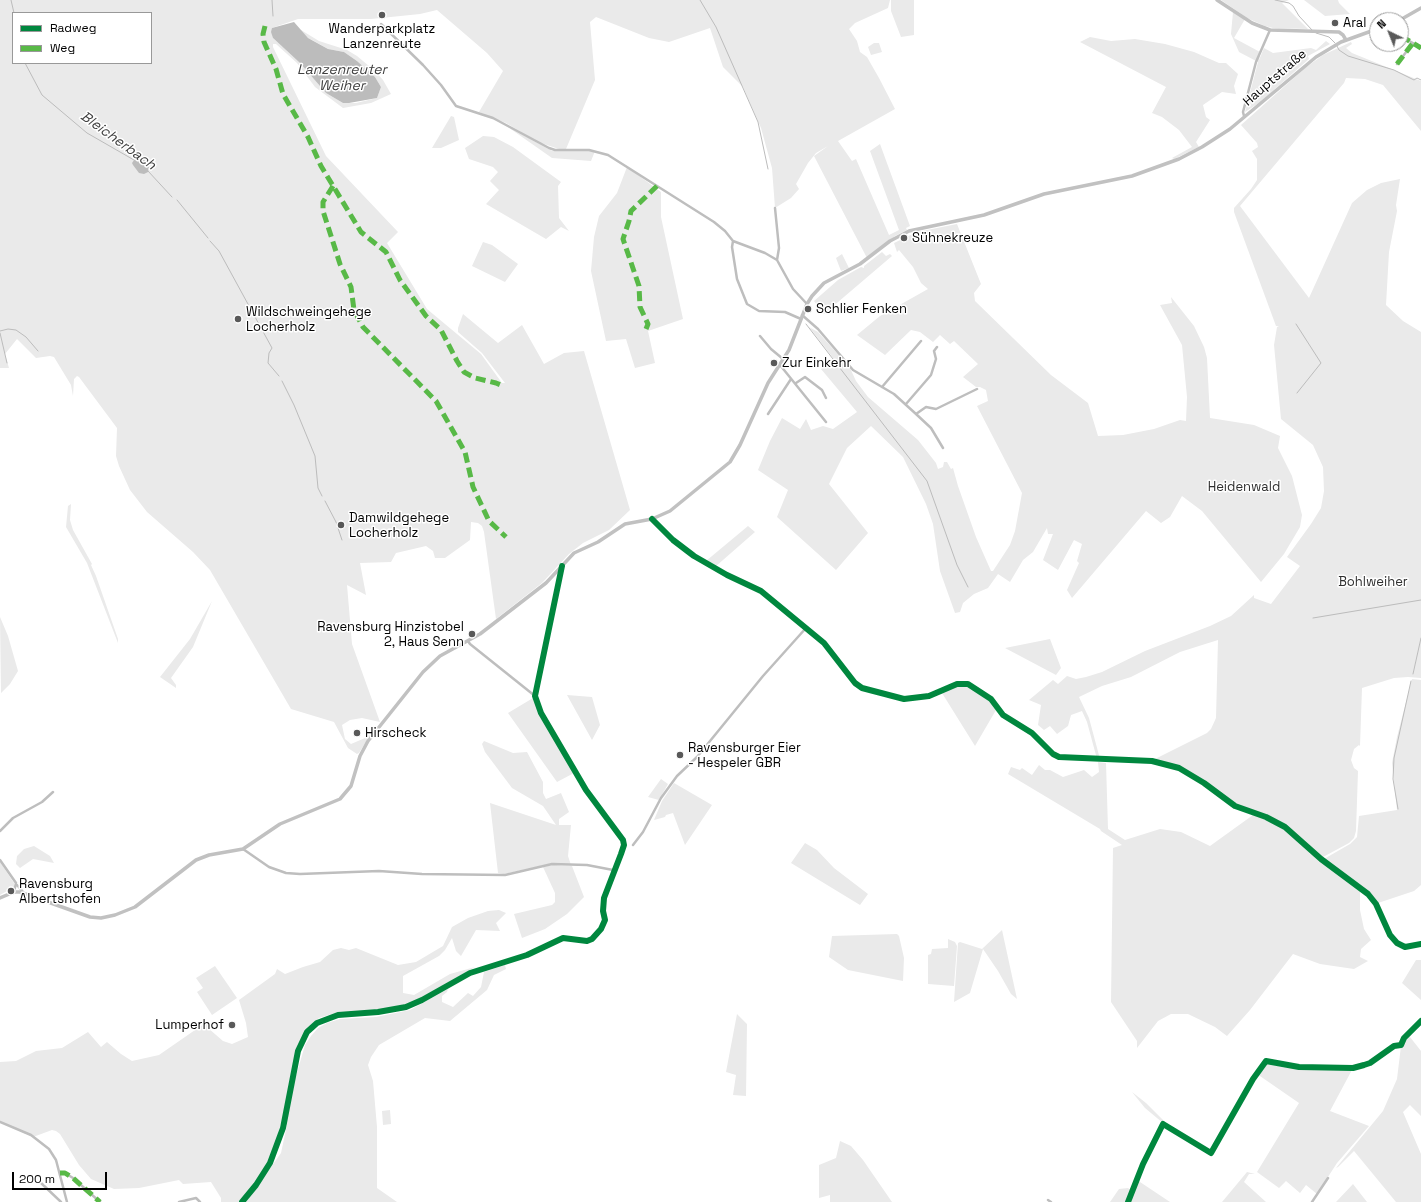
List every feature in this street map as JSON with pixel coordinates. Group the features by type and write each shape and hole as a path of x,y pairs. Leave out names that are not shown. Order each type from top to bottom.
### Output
{"main road":[{"path":"1218,0 1252,23 1270,30 1339,32 1346,40"},
{"path":"1409,15 1421,8"},
{"name":"Hauptstraße","path":"243,849 280,824 334,803 345,795 351,786 360,756 374,732 432,663 448,650 480,634 538,589 574,553 598,542 618,528 634,521 652,519 670,511 724,467 734,455 768,383 789,350 807,304 824,283 862,262 890,241 909,231 937,223 977,216 1044,194 1132,176 1162,166 1192,152 1245,118 1300,68 1333,46 1369,32"},
{"path":"243,1201 267,1168 278,1142 296,1059 302,1041 313,1026 332,1016 378,1012 411,1005 470,974 527,955 562,938 581,942 592,939 601,929 605,920 603,905 613,870 624,845 586,790 542,713 535,696 562,566"},
{"path":"0,898 14,892 24,893 83,915 101,918 128,911 196,860 209,855 243,849"}],"street":[{"path":"381,24 423,66 440,85 450,101 456,106 498,121 555,150 589,150 608,155 725,231 733,241 765,252 778,260 793,289 807,304"},
{"path":"1245,118 1243,112 1256,62 1270,30"},
{"path":"1409,41 1421,48"},
{"path":"1397,64 1413,43"},
{"path":"775,208 779,248 778,260"},
{"path":"733,241 733,255 737,279 747,304 759,310 785,312 802,317 818,329 853,370 882,387 906,404 931,428 943,448"},
{"path":"760,336 771,349 784,359"},
{"path":"882,387 921,341"},
{"path":"906,404 931,375 936,359 934,351 937,347"},
{"path":"780,365 826,422"},
{"path":"796,383 805,377 822,390 826,398"},
{"path":"768,414 791,379"},
{"path":"916,414 926,407 936,409 977,389"},
{"path":"652,519 673,540 694,556 727,575 761,591 824,643 835,654 855,683 862,688 904,699 919,699 957,684 968,684 991,699 1003,715 1032,733 1053,754 1059,757 1091,760 1152,761 1171,765 1204,783 1235,806 1275,821 1321,859 1368,894 1376,904 1390,935 1397,943 1405,947 1421,944"},
{"path":"633,845 643,832 661,798 677,776 697,757 763,676 806,628"},
{"path":"468,640 470,644 480,653 535,696"},
{"path":"0,831 13,818 42,802 53,792"},
{"path":"243,849 269,867 286,873 300,874 366,871 441,875 505,875 552,864 587,865 613,870"},
{"path":"0,860 24,893"},
{"path":"14,892 17,885"},
{"path":"1401,1045 1404,1038 1421,1020"},
{"path":"0,1122 20,1130 44,1144 56,1160 67,1202"},
{"path":"60,1173 65,1173 73,1178 100,1202"},
{"path":"1312,1202 1328,1178"},
{"path":"40,1182 61,1202"},
{"path":"179,1202 196,1198 200,1202"},
{"path":"1048,1200 1052,1202"}],"green space":[{"path":"0,0 890,0 888,8 855,23 849,29 857,41 860,52 867,57 895,109 838,141 852,161 856,159 889,235 899,230 870,151 880,144 910,226 906,228 907,230 895,236 867,258 814,156 828,146 816,153 808,163 796,184 799,189 791,198 775,208 772,168 761,128 743,87 723,67 710,28 669,42 649,38 596,17 590,22 595,80 566,149 559,149 538,142 506,123 479,112 503,71 487,53 437,10 420,14 371,19 298,19 272,28 273,38 300,63 326,93 343,103 356,103 377,98 381,87 375,77 357,61 344,52 328,49 308,38 299,30 319,41 347,50 375,71 383,80 391,94 371,103 343,108 315,87 297,63 276,44 273,44 273,47 326,156 398,232 387,243 427,309 481,354 502,383 505,383 482,353 458,332 463,314 498,343 522,325 544,364 564,353 584,351 630,510 609,530 583,543 569,554 542,583 496,619 484,532 482,526 478,523 471,522 470,540 445,558 435,558 433,551 426,546 396,553 391,562 360,563 366,595 347,585 352,644 380,722 362,718 350,720 342,725 345,739 351,744 365,738 371,730 371,726 375,727 357,754 348,748 334,722 291,709 210,570 193,552 147,512 130,490 116,456 117,428 79,377 77,376 74,379 73,396 71,385 54,357 50,356 36,358 17,339 5,354 9,368 0,368"},
{"path":"891,0 914,0 914,35 901,37 891,11"},
{"path":"1221,0 1289,0 1282,3 1308,29 1273,28 1265,26 1247,18"},
{"path":"1304,0 1338,0 1350,14 1325,16"},
{"path":"1233,12 1245,19 1234,38 1260,52 1259,60 1264,48 1273,53 1311,48 1316,50 1326,41 1330,44 1308,56 1309,59 1259,103 1245,112 1258,62 1239,52 1231,34"},
{"path":"1090,37 1111,41 1135,39 1165,44 1194,52 1219,63 1226,63 1238,74 1234,86 1236,94 1222,92 1203,105 1206,117 1210,120 1196,142 1199,147 1174,159 1172,158 1192,147 1179,130 1162,117 1152,113 1166,87 1080,42"},
{"name":"Bohlweiher","path":"1351,42 1352,44 1346,48 1352,53 1421,81 1421,131 1383,85 1365,79 1346,78 1344,83 1240,206 1309,298 1352,203 1367,190 1381,183 1400,179 1396,205 1397,211 1389,252 1386,305 1403,321 1421,332 1421,678 1394,678 1362,688 1360,746 1359,745 1354,749 1351,760 1354,768 1358,771 1356,831 1354,838 1349,843 1323,857 1276,820 1237,805 1179,766 1155,759 1207,733 1211,729 1216,718 1218,640 1180,652 1131,677 1102,686 1079,697 1089,718 1100,759 1097,759 1087,722 1082,711 1071,715 1068,726 1057,734 1050,726 1044,730 1038,725 1041,705 1029,700 1053,680 1058,684 1067,676 1076,679 1102,672 1145,651 1210,626 1231,616 1254,595 1254,598 1271,604 1300,566 1287,557 1321,508 1324,491 1323,467 1313,445 1281,419 1274,345 1277,327 1279,326 1276,326 1234,212 1234,208 1257,180 1257,159 1252,151 1258,147 1257,143 1241,125 1305,68 1323,55"},
{"path":"874,43 879,43 882,52 871,55 868,47"},
{"path":"451,116 454,117 459,140 441,148 432,148"},
{"path":"505,125 552,151 595,151 591,161 552,158"},
{"path":"483,136 494,137 513,147 561,182 558,186 559,218 569,231 561,227 546,239 486,204 499,190 490,181 498,172 493,167 469,159 465,148"},
{"path":"627,167 661,192 661,217 683,319 648,331 655,363 635,368 626,339 606,341 591,271 594,237 599,216 617,193"},
{"name":"Heidenwald","path":"957,224 981,284 974,293 975,301 1051,375 1088,403 1098,436 1123,435 1154,429 1180,420 1186,421 1187,397 1182,345 1160,305 1172,303 1171,297 1194,326 1204,347 1207,358 1210,418 1254,425 1280,436 1278,448 1292,476 1302,515 1300,527 1284,554 1261,582 1202,511 1182,496 1170,517 1161,523 1146,511 1072,598 1067,590 1079,563 1077,561 1082,544 1074,540 1058,570 1043,560 1053,534 1048,534 1047,528 1033,552 1023,560 1010,582 998,574 988,588 974,594 963,603 960,612 955,613 940,571 933,524 926,504 903,457 871,426 847,448 829,484 868,533 836,570 777,517 788,490 758,470 770,441 782,418 800,429 806,419 811,430 823,426 833,429 857,412 821,369 833,358 809,327 818,332 850,368 856,381 868,397 918,440 936,463 938,469 943,467 944,462 947,462 951,469 953,468 976,537 991,571 993,571 1010,545 1015,531 1022,493 977,406 988,401 986,390 976,387 963,377 978,364 954,341 950,344 940,335 933,342 920,332 911,330 885,355 857,335 880,316 928,289 921,283 913,267 899,250 897,252 894,243 917,232"},
{"path":"483,242 492,245 518,264 505,282 472,266"},
{"path":"882,252 886,256 890,254 892,256 824,314 814,301 838,280 861,267 864,268 864,266"},
{"path":"842,254 849,268 841,271 836,258"},
{"path":"71,504 70,520 73,530 92,564 91,565 118,639 118,643 87,563 66,527 68,506"},
{"path":"748,526 755,532 715,567 706,561"},
{"path":"212,601 193,647 171,678 176,685 176,688 160,677 190,639"},
{"path":"0,617 8,636 18,671 10,684 1,693"},
{"path":"1050,639 1061,668 1056,675 1005,648"},
{"path":"1412,679 1421,680 1421,885 1414,891 1378,903 1366,890 1324,859 1350,844 1357,837 1359,816 1397,810 1392,763"},
{"path":"968,685 990,701 996,710 975,746 942,693 954,686"},
{"path":"567,695 592,697 600,725 592,740"},
{"path":"533,698 574,773 557,782 508,713"},
{"path":"484,741 513,753 527,752 543,782 543,793 546,799 561,793 569,812 559,819 559,825 571,825 568,856 571,865 553,863 504,874 498,873 490,803 556,825 543,806 512,788 485,752 482,744"},
{"path":"1098,762 1106,763 1108,829 1125,840 1160,829 1181,832 1210,846 1253,815 1267,820 1286,831 1319,860 1360,889 1360,910 1364,929 1371,940 1361,949 1360,957 1368,961 1354,969 1320,964 1293,954 1250,1010 1227,1036 1215,1027 1188,1014 1171,1014 1158,1021 1137,1048 1137,1041 1111,1002 1113,848 1122,845 1100,829 1008,774 1011,767 1020,770 1022,768 1032,775 1039,765 1045,770 1050,770 1063,777 1084,770 1092,777 1099,772"},
{"path":"661,779 668,784 659,800 648,797"},
{"path":"674,783 712,805 685,845 673,813 654,820 662,801"},
{"path":"805,843 817,850 834,868 868,894 860,905 791,863"},
{"path":"34,846 50,856 54,863 33,859 20,868 16,864 17,856 24,849"},
{"path":"0,862 14,883 14,887 0,895"},
{"path":"552,865 572,866 584,897 567,914 545,929 522,938 514,914 552,905 555,902 555,893 543,867"},
{"path":"499,910 506,913 496,923 500,931 476,930 461,956 456,951 452,938 445,950 439,956 403,976 403,993 414,995 450,974 475,967 411,1003 373,1011 338,1012 319,1018 305,1031 297,1048 288,1087 296,1076 305,1045 318,1028 327,1023 340,1019 376,1017 410,1010 448,989 442,996 442,1002 453,1007 468,993 473,996 481,987 484,972 505,965 506,969 494,975 487,990 450,1021 425,1018 379,1045 371,1057 368,1065 373,1081 377,1127 377,1188 397,1202 246,1202 281,1153 287,1125 281,1123 275,1146 265,1169 252,1187 238,1202 221,1202 221,1198 211,1182 183,1184 179,1180 139,1188 114,1189 91,1179 79,1165 60,1134 56,1131 52,1130 33,1137 0,1122 0,1062 16,1061 36,1051 62,1048 88,1032 101,1047 107,1042 132,1061 159,1055 208,1021 208,1028 223,1041 232,1044 248,1037 246,1023 239,1000 275,974 277,969 285,974 320,962 333,950 341,948 349,950 356,948 398,965 416,962 443,946 452,927 468,918 488,911"},
{"path":"1002,930 1017,999 1011,994 983,949 970,993 954,1002 958,943 960,942 982,949"},
{"path":"897,934 899,936 904,958 903,981 848,970 829,957 832,936"},
{"path":"948,939 955,942 957,946 954,986 928,984 928,955 931,954 932,949 948,948"},
{"path":"1416,960 1421,960 1421,1000 1402,983"},
{"path":"215,966 237,998 212,1015 197,992 203,988 196,978"},
{"path":"737,1014 747,1024 746,1096 733,1095 736,1075 726,1072"},
{"path":"1420,1022 1421,1025 1412,1033 1410,1037 1421,1051 1421,1116 1410,1105 1403,1112 1421,1154 1421,1202 1396,1202 1354,1151 1336,1168 1383,1111 1397,1079 1401,1046 1404,1038"},
{"path":"1266,1062 1294,1067 1353,1068 1330,1111 1369,1126 1337,1163 1317,1194 1306,1185 1300,1193 1286,1181 1279,1188 1257,1172 1299,1103 1257,1074"},
{"path":"1132,1092 1146,1103 1167,1124 1163,1123 1145,1108"},
{"path":"390,1110 391,1124 383,1125 382,1111"},
{"path":"840,1141 851,1146 863,1160 892,1202 830,1202 830,1195 819,1198 819,1165 836,1158"},
{"path":"1247,1172 1255,1174 1249,1174 1244,1182 1266,1202 1222,1202"},
{"path":"1137,1180 1170,1202 1129,1202"},
{"path":"1353,1184 1367,1202 1336,1202"},
{"path":"1128,1188 1131,1190 1127,1202 1110,1202 1119,1189"}],"water":[{"name":"Lanzenreuter Weiher","path":"294,22 308,38 328,49 344,52 375,77 381,87 377,98 343,103 326,93 300,63 273,38 271,32 272,28"},
{"path":"137,156 142,157 149,167 148,172 144,174 139,173 133,165 132,163"}],"waterway":[{"name":"Bleicherbach","path":"11,0 14,12"},
{"path":"272,0 273,16"},
{"path":"700,0 716,27 758,122 768,169"},
{"path":"1275,0 1289,3 1293,6 1299,16 1312,30"},
{"path":"1316,33 1329,37 1335,43"},
{"path":"1337,46 1339,50 1348,56 1394,70 1414,80 1417,78 1421,80"},
{"name":"Bleicherbach","path":"26,64 42,95 87,133 134,160"},
{"name":"Bleicherbach","path":"148,171 172,197"},
{"name":"Bleicherbach","path":"177,200 208,238"},
{"name":"Bleicherbach","path":"210,241 219,251 272,348 269,353 268,363 279,376"},
{"path":"806,324 927,481 957,565 968,587"},
{"path":"1296,324 1321,363 1297,393"},
{"path":"0,331 8,329 16,330 26,337 38,351"},
{"path":"0,333 7,363"},
{"name":"Bleicherbach","path":"282,381 294,405 315,456 318,488 322,496"},
{"name":"Bleicherbach","path":"325,501 336,522 342,540"},
{"path":"1313,618 1421,600"},
{"path":"1413,674 1421,638"},
{"path":"1398,809 1393,779 1394,758 1411,681"}],"marked path":[{"path":"265,26 263,34 264,42 276,69 283,94 308,137 321,166 361,232 386,252 400,280 426,316 441,330 464,372 475,378 503,386"},
{"path":"1409,41 1421,48"},
{"path":"1397,64 1413,43"},
{"path":"333,186 323,202 323,211 340,264 351,287 354,310 363,327 436,401 465,452 473,487 489,521 506,537"},
{"path":"646,329 648,324 640,307 639,286 623,239 631,211 657,186"},
{"path":"60,1173 65,1173 73,1178 100,1202"}],"cycle path":[{"path":"652,519 673,540 694,556 727,575 761,591 824,643 855,683 862,688 904,699 929,696 957,684 968,684 991,699 1003,715 1032,733 1053,754 1059,757 1152,761 1179,768 1204,783 1235,806 1266,817 1285,827 1321,859 1368,894 1376,904 1390,935 1397,943 1405,947 1421,944"},
{"path":"242,1202 256,1185 270,1163 283,1128 298,1051 307,1032 317,1023 338,1015 378,1012 406,1007 422,1000 470,973 527,955 563,938 587,941 592,939 601,929 605,920 603,911 604,898 624,845 623,840 586,790 541,713 535,696 562,566"},
{"path":"1128,1202 1143,1164 1163,1124 1211,1153 1253,1079 1266,1061 1299,1067 1353,1068 1370,1063 1394,1046 1401,1045 1404,1038 1421,1021"}],"place":[{"name":"Wanderparkplatz Lanzenreute","path":"382,15"},
{"name":"Aral","path":"1335,23"},
{"name":"Sühnekreuze","path":"904,238"},
{"name":"Schlier Fenken","path":"808,309"},
{"name":"Wildschweingehege Locherholz","path":"238,319"},
{"name":"Zur Einkehr","path":"774,363"},
{"name":"Damwildgehege Locherholz","path":"341,525"},
{"name":"Ravensburg Hinzistobel 2, Haus Senn","path":"472,634"},
{"name":"Hirscheck","path":"357,733"},
{"name":"Ravensburger Eier - Hespeler GBR","path":"680,755"},
{"name":"Ravensburg Albertshofen","path":"11,891"},
{"name":"Lumperhof","path":"232,1025"}]}
